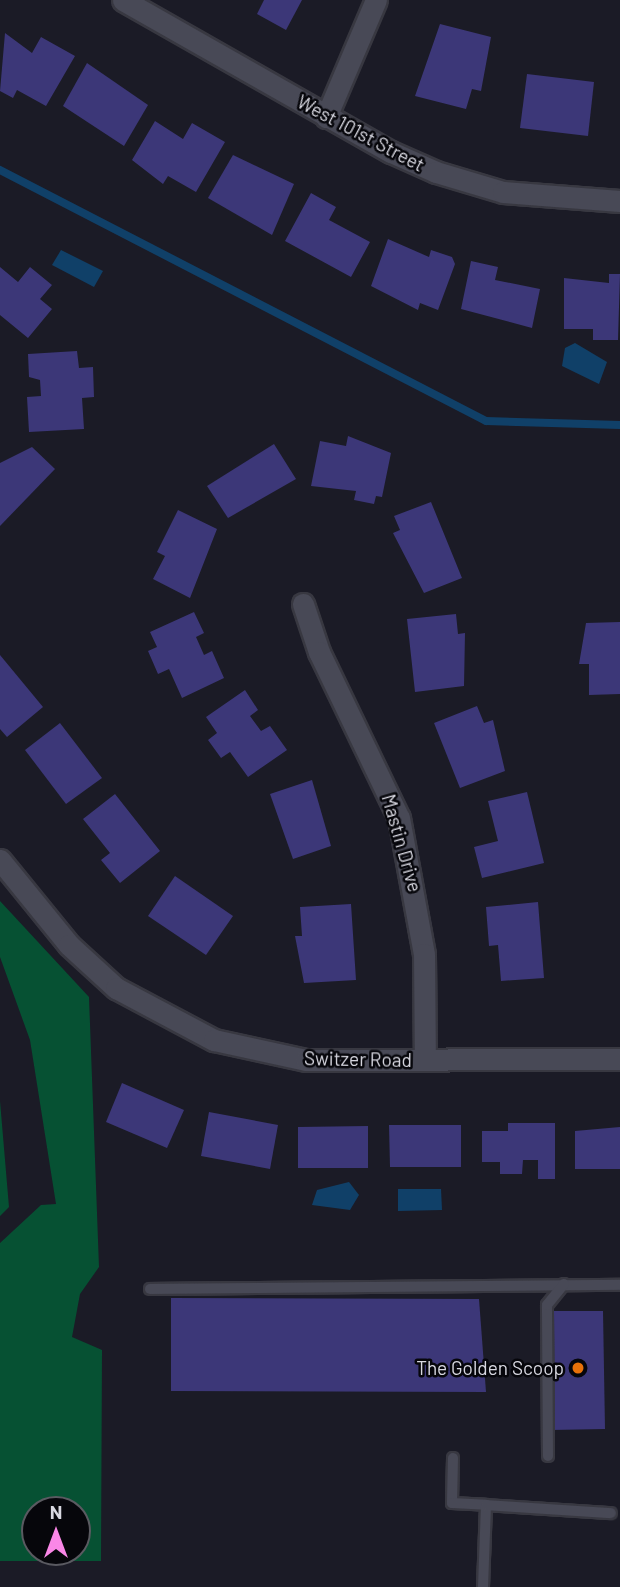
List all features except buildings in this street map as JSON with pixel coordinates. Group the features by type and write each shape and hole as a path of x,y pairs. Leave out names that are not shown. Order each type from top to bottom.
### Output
{"street":[{"name":"West 101st Street","path":"123,0 326,117 436,172 503,192 620,201"},
{"path":"326,117 376,0"},
{"name":"Mastin Drive","path":"303,604 319,652 399,818 418,901 425,1059"},
{"name":"Switzer Road","path":"0,860 69,945 155,1014 245,1050 306,1060 620,1059"}],"lane":[{"path":"150,1289 514,1288 564,1284 620,1284"},
{"path":"548,1456 547,1305 564,1284"},
{"path":"453,1458 452,1503 611,1513"},
{"path":"483,1587 486,1505"}],"green space":[{"path":"0,901 89,997 99,1267 80,1294 72,1337 102,1350 101,1561 91,1561 91,1496 21,1496 21,1561 0,1561 0,1243 41,1205 56,1204 30,1040 0,957"},
{"path":"0,1101 9,1207 0,1216"}],"water":[{"path":"61,250 103,271 94,287 52,265"},
{"path":"575,343 607,362 599,384 562,366 565,348"},
{"path":"349,1182 359,1195 350,1210 312,1205 317,1190"},
{"path":"398,1189 441,1189 442,1210 398,1211"}],"waterway":[{"path":"0,170 486,421 620,425"}],"place":[{"name":"The Golden Scoop","path":"578,1368"}]}
